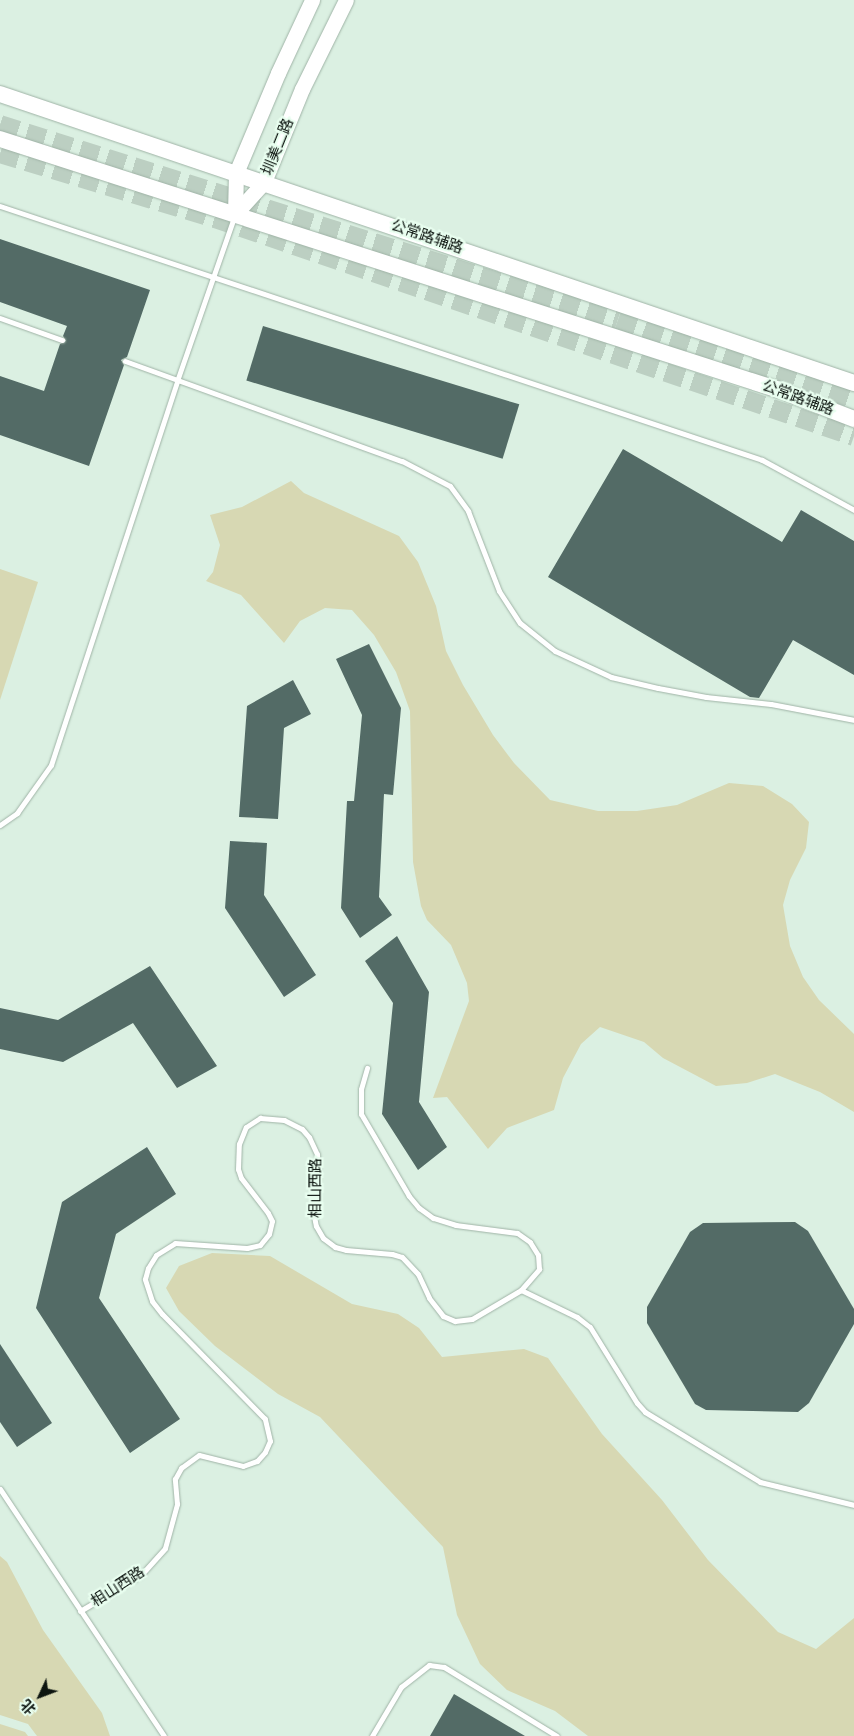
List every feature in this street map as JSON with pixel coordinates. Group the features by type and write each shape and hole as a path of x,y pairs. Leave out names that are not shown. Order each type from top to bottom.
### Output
{"main road":[{"name":"圳美二路","path":"235,214 236,173 278,73 312,0"},
{"name":"圳美二路","path":"235,214 264,182 302,89 346,0"},
{"name":"公常路辅路","path":"0,94 854,383"},
{"name":"公常路辅路","path":"0,139 776,389 854,419"}],"lane":[{"path":"0,206 762,460 854,510"},
{"path":"0,825 17,813 51,766 177,381 235,214"},
{"path":"0,318 62,340"},
{"path":"125,361 402,461 450,486 468,511 499,591 520,623 555,651 611,677 658,688 706,697 771,704 854,720"},
{"name":"相山西路","path":"80,1611 141,1575 165,1548 177,1504 175,1479 181,1468 199,1455 243,1466 257,1461 265,1452 270,1440 265,1418 162,1314 152,1301 145,1279 148,1268 156,1255 175,1243 247,1248 260,1244 269,1234 272,1221 241,1178 238,1169 239,1144 246,1127 260,1118 284,1120 302,1129 309,1137 317,1154 318,1176 313,1211 316,1226 323,1238 335,1246 346,1250 392,1254 402,1257 418,1274 429,1298 443,1316 455,1321 472,1319 521,1290 539,1269 538,1255 530,1242 517,1233 456,1225 433,1218 419,1208 409,1196 361,1114 361,1089 367,1068"},
{"path":"521,1290 577,1318 590,1327 636,1403 645,1412 760,1482 854,1505"},
{"path":"0,1489 164,1736"},
{"path":"372,1736 401,1687 429,1664 444,1667 556,1736"}],"green space":[{"path":"291,481 304,493 399,536 418,562 436,606 446,651 463,685 493,735 514,763 550,800 598,811 637,811 677,805 729,783 763,786 792,804 809,822 806,848 790,880 783,905 790,946 803,977 819,1000 854,1034 854,1112 820,1092 775,1074 747,1083 716,1086 663,1058 644,1042 600,1027 581,1044 563,1078 554,1110 507,1128 488,1149 447,1097 433,1098 469,1001 467,983 451,945 427,920 421,906 413,862 410,711 396,672 374,635 352,610 325,608 300,621 284,643 241,595 206,581 213,572 220,545 210,515 242,507"},
{"path":"0,569 38,582 0,700"},
{"path":"212,1253 270,1256 352,1304 398,1314 419,1328 442,1357 524,1349 548,1358 602,1434 662,1500 708,1560 778,1632 816,1649 854,1618 854,1736 588,1736 555,1711 507,1690 480,1664 457,1615 443,1547 320,1417 278,1394 215,1346 179,1311 166,1288 179,1266"},
{"path":"0,1556 7,1562 43,1630 102,1713 110,1736 37,1736 28,1724 0,1715"},
{"path":"0,1724 25,1732 28,1736 0,1736"}],"building":[{"path":"0,239 150,290 127,357 121,360 124,365 89,466 0,435 0,376 44,391 60,344 66,341 63,336 67,326 0,302"},
{"path":"263,326 519,404 503,459 246,381"},
{"path":"623,449 782,542 801,510 854,541 854,675 793,640 759,698 750,697 548,577"},
{"path":"369,644 401,708 393,795 384,794 379,897 392,915 360,938 341,908 347,801 354,801 362,715 336,659"},
{"path":"293,680 311,714 284,728 278,819 239,817 247,706"},
{"path":"230,841 267,843 264,895 316,975 284,997 225,908"},
{"path":"397,936 429,992 419,1102 447,1147 418,1170 382,1114 393,1003 365,961"},
{"path":"150,966 217,1066 177,1088 133,1023 63,1062 0,1049 0,1008 58,1020"},
{"path":"147,1147 176,1194 116,1234 99,1298 180,1419 130,1453 36,1308 62,1202"},
{"path":"795,1222 808,1231 854,1309 854,1324 809,1403 798,1412 706,1410 695,1404 647,1323 647,1307 690,1232 703,1223"},
{"path":"0,1344 52,1423 17,1447 0,1422"},
{"path":"454,1694 525,1736 430,1736"}],"tunnel":[{"path":"0,124 618,319 854,399"},
{"path":"0,153 215,218 854,436"}]}
